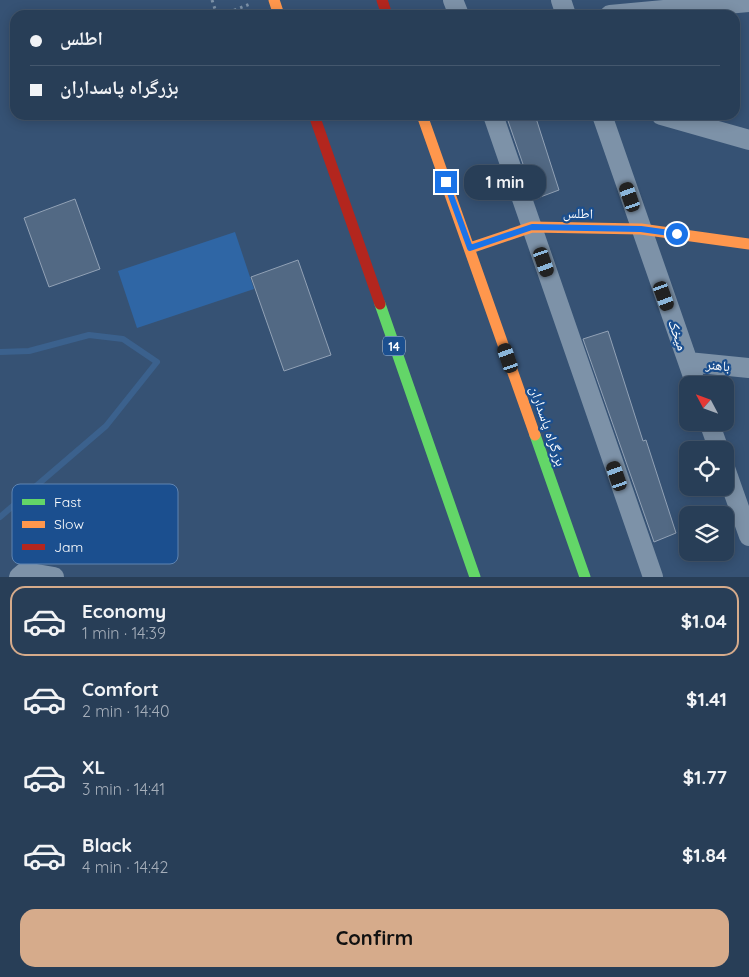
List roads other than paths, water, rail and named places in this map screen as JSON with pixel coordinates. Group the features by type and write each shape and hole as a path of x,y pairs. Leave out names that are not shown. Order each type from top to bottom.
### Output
{"main road":[{"name":"14","path":"316,120 474,577"},
{"name":"بزرگراه پاسداران","path":"424,120 584,577"},
{"name":"اطلس","path":"470,248 532,227 641,229 749,244"}],"street":[{"path":"663,10 749,2"},
{"path":"495,120 653,577"},
{"name":"میخک","path":"604,120 693,376"},
{"path":"679,120 749,140"},
{"name":"باهنر","path":"688,362 749,368"},
{"path":"734,494 749,536"},
{"path":"19,577 25,572 54,577"}],"waterway":[{"path":"0,352 29,351 89,335 123,339 157,362 106,426 38,484"},
{"path":"0,517 12,507"}]}
